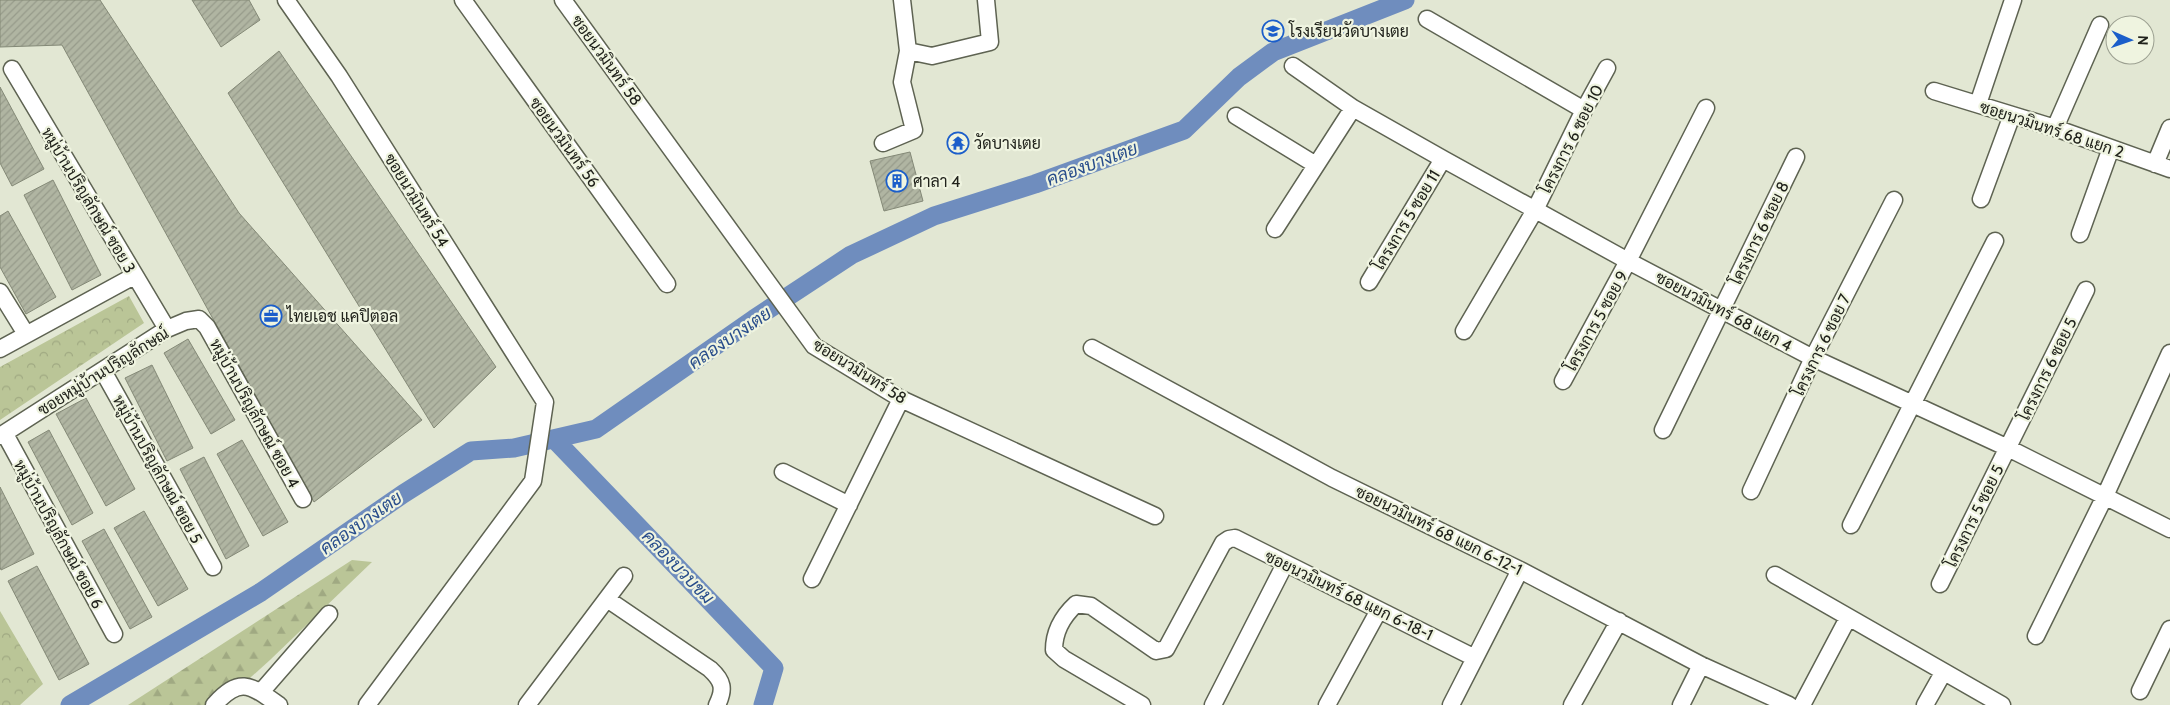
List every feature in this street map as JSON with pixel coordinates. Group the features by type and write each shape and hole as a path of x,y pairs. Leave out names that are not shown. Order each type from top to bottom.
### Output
{"street":[{"name":"ซอยนวมินทร์ 54","path":"286,0 339,76 545,402 533,481 367,705"},
{"name":"ซอยนวมินทร์ 56","path":"463,0 666,284"},
{"name":"ซอยนวมินทร์ 58","path":"563,0 814,346 901,399 1155,516"},
{"path":"883,144 914,130 902,82 908,51 902,0"},
{"path":"908,51 932,56 990,42 986,0"},
{"path":"1978,104 2013,0"},
{"path":"1427,19 1584,110"},
{"path":"2055,128 2100,25"},
{"name":"ซอยนวมินทร์ 68 แยก 4","path":"1293,66 1353,108 1628,261 1813,358 2008,448 2170,529"},
{"name":"โครงการ 6 ซอย 10","path":"1464,331 1535,210 1584,110 1607,68"},
{"name":"หมู่บ้านปริญลักษณ์ ซอย 3","path":"12,70 167,329"},
{"name":"ซอยนวมินทร์ 68 แยก 2","path":"1934,91 2055,128 2163,166"},
{"path":"1275,229 1353,108"},
{"name":"โครงการ 5 ซอย 9","path":"1563,381 1628,261 1706,108"},
{"path":"1982,199 2012,115"},
{"path":"1236,116 1316,166"},
{"path":"2163,166 2170,128"},
{"path":"2080,234 2110,148"},
{"name":"โครงการ 6 ซอย 8","path":"1663,430 1796,157"},
{"name":"โครงการ 5 ซอย 11","path":"1369,282 1443,159"},
{"name":"โครงการ 6 ซอย 7","path":"1751,491 1813,358 1894,200"},
{"path":"1851,525 1995,241"},
{"path":"0,348 134,276"},
{"name":"โครงการ 6 ซอย 5","path":"2008,448 2086,290"},
{"path":"0,292 26,334"},
{"name":"ซอยหมู่บ้านปริญลักษณ์","path":"2,435 167,329 186,321 199,319 206,327"},
{"name":"หมู่บ้านปริญลักษณ์ ซอย 4","path":"206,327 303,499"},
{"name":"ซอยนวมินทร์ 68 แยก 6-12-1","path":"1092,348 1332,478 1520,570 1701,666 1789,705"},
{"path":"2036,636 2105,496 2170,354"},
{"name":"หมู่บ้านปริญลักษณ์ ซอย 5","path":"103,370 213,567"},
{"path":"812,579 901,399"},
{"name":"หมู่บ้านปริญลักษณ์ ซอย 6","path":"2,435 114,634"},
{"name":"โครงการ 5 ซอย 5","path":"1940,584 2008,448"},
{"path":"784,472 849,505"},
{"name":"ซอยนวมินทร์ 68 แยก 6-18-1","path":"1142,705 1064,659 1054,650 1054,636 1065,614 1076,604 1091,606 1156,651 1166,649 1223,543 1228,538 1235,538 1475,658"},
{"path":"1213,705 1286,564"},
{"path":"1451,705 1520,570"},
{"path":"1775,575 1943,673 2002,705"},
{"path":"527,705 624,576"},
{"path":"607,599 719,677 723,686 721,696 716,705"},
{"path":"1327,705 1379,610"},
{"path":"261,692 329,614"},
{"path":"1802,705 1848,618"},
{"path":"1572,705 1619,621"},
{"path":"2140,691 2170,630"},
{"path":"1681,705 1701,666"},
{"path":"1925,705 1943,673"},
{"path":"214,705 231,688 244,685 261,692 278,705"}],"green space":[{"path":"129,296 144,323 0,420 0,367"},
{"path":"352,560 372,562 220,705 128,705"},
{"path":"0,611 43,684 20,705 0,705"}],"building":[{"name":"ไทยเอช แคปิตอล","path":"0,0 100,0 239,213 422,420 314,502 62,45 0,47"},
{"path":"192,0 249,0 260,20 221,47"},
{"path":"279,51 496,367 434,428 228,93"},
{"path":"0,87 44,169 12,186 0,163"},
{"name":"ศาลา 4","path":"910,152 923,201 884,211 870,161"},
{"path":"53,180 101,275 72,290 24,195"},
{"path":"8,211 56,297 26,314 0,267 0,216"},
{"path":"188,339 235,420 211,434 164,353"},
{"path":"152,365 193,448 167,461 125,378"},
{"path":"86,398 135,489 106,506 56,414"},
{"path":"49,430 93,513 72,525 28,442"},
{"path":"242,440 288,522 263,536 217,454"},
{"path":"204,457 249,546 226,559 180,469"},
{"path":"0,487 34,554 1,570 0,567"},
{"path":"144,511 188,589 158,606 114,528"},
{"path":"104,529 152,617 130,629 82,541"},
{"path":"37,566 89,664 59,680 8,581"}],"waterway":[{"name":"คลองบางเตย","path":"70,705 261,592 403,494 471,451 514,448 596,429 754,319 851,255 934,216 1035,184 1184,130 1239,77 1273,52 1405,0"},
{"name":"คลองบวบขม","path":"554,439 774,668 763,705"}],"place":[{"name":"โรงเรียนวัดบางเตย","path":"1273,31"},
{"name":"วัดบางเตย","path":"958,143"},
{"name":"ศาลา 4","path":"897,181"},
{"name":"ไทยเอช แคปิตอล","path":"271,316"}]}
